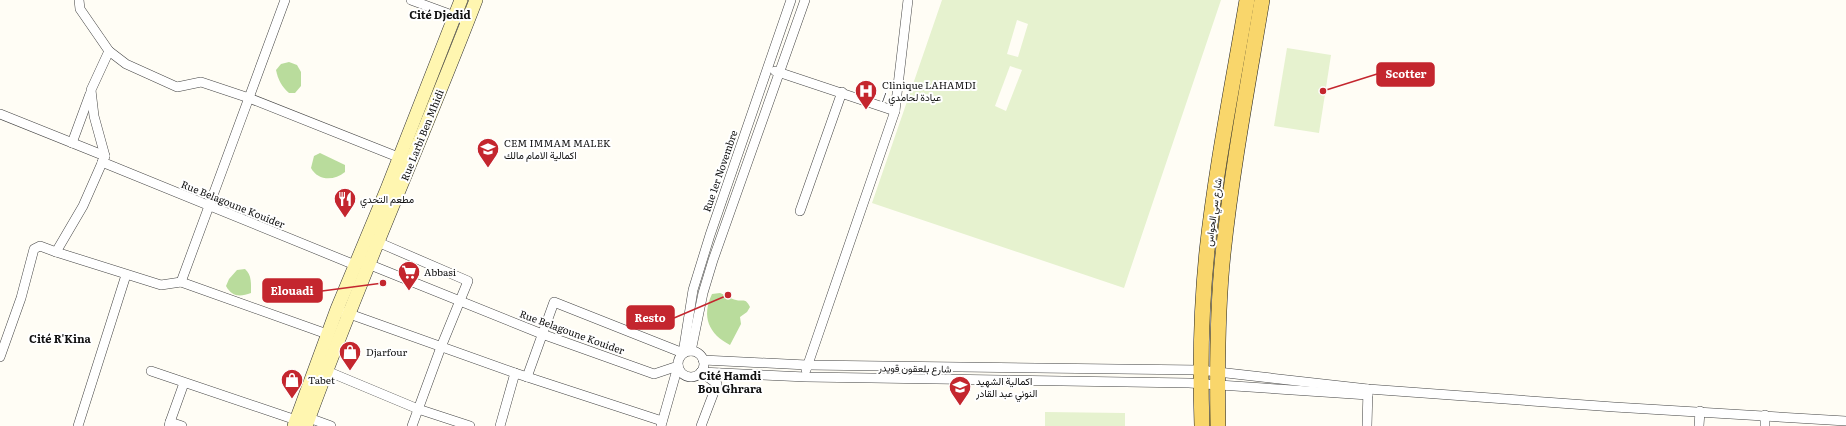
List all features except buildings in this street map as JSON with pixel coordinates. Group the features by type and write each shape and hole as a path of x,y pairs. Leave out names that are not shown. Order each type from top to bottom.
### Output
{"main road":[{"name":"شارع سي الحواس","path":"1202,426 1200,377 1207,251 1222,140 1247,0"},
{"name":"شارع سي الحواس","path":"1218,426 1216,371 1223,255 1238,141 1262,0"}],"street":[{"path":"79,0 80,9 109,51 126,64 177,87 201,82 249,98 405,160"},
{"path":"181,282 285,0"},
{"path":"411,0 468,21"},
{"name":"Rue Larbi Ben Mhidi","path":"405,160 429,81 461,0"},
{"name":"Rue Larbi Ben Mhidi","path":"301,423 361,263 373,240 405,160 442,86 476,0"},
{"name":"Rue 1er Novembre","path":"687,352 693,290 710,235 791,0"},
{"path":"342,311 661,424 680,357 687,352 713,260 805,0"},
{"path":"806,377 807,366 895,111 908,0"},
{"path":"786,15 799,18"},
{"path":"72,143 91,90 109,51"},
{"path":"768,68 895,111"},
{"path":"429,81 442,86"},
{"path":"56,252 83,206 103,159 94,116 91,90"},
{"path":"800,211 842,92"},
{"name":"Rue Belagoune Kouider","path":"0,114 72,143 103,159 209,206 361,263 542,334 654,374 678,366"},
{"path":"373,240 468,281 441,347 412,426"},
{"path":"0,357 21,298 34,249 40,246 126,276 161,285 181,282 327,334"},
{"path":"78,426 126,276"},
{"path":"693,290 703,293"},
{"path":"527,377 554,302 687,352 699,353 704,364 701,372 694,377 685,376 679,370 678,366"},
{"name":"Rue Larbi Ben Mhidi","path":"320,369 327,334 342,311"},
{"name":"شارع بلعقون قويدر","path":"703,360 807,366 1099,368 1200,377"},
{"path":"897,366 898,379"},
{"path":"990,367 990,380"},
{"path":"1099,368 1099,382"},
{"path":"320,369 418,409 470,426"},
{"path":"152,371 301,423 331,426"},
{"path":"1200,377 1216,371 1368,392"},
{"path":"701,372 717,384 701,426"},
{"name":"شارع بلعقون قويدر","path":"701,372 806,377 1099,382 1200,377"},
{"path":"500,426 515,373"},
{"path":"1200,377 1217,386 1368,392 1846,421"},
{"path":"182,426 169,424 184,383"},
{"path":"1367,426 1368,392"},
{"path":"1699,426 1700,411"},
{"path":"1765,415 1765,426"}],"green space":[{"path":"942,0 1221,0 1124,288 872,203","holes":["1017,20 1028,24 1018,57 1007,54","1010,66 1022,70 1006,111 995,106"]},
{"path":"1287,48 1331,55 1319,133 1274,126"},
{"path":"289,62 297,65 301,72 301,86 295,93 289,93 284,88 279,80 276,70 281,64"},
{"path":"320,153 345,165 345,172 336,177 326,178 314,172 311,168 314,156"},
{"path":"245,269 250,277 251,293 243,295 234,294 228,290 226,286 229,279 237,270"},
{"path":"720,293 734,299 744,300 750,307 747,312 740,317 741,324 730,345 717,336 712,330 707,317 707,310 712,294"},
{"path":"1045,412 1125,413 1125,426 1045,426"}],"place":[{"name":"Scotter","path":"1323,91"},
{"name":"Clinique LAHAMDI / عيادة لحامدي","path":"866,110"},
{"name":"CEM IMMAM MALEK اكمالية الامام مالك","path":"488,168"},
{"name":"مطعم التحدي","path":"345,218"},
{"name":"Elouadi","path":"383,283"},
{"name":"Abbasi","path":"409,292"},
{"name":"Resto","path":"728,295"},
{"name":"Djarfour","path":"350,372"},
{"name":"Tabet","path":"292,400"},
{"name":"اكمالية الشهيد النوني عبد القادر","path":"960,406"}],"district":[{"name":"Cité Djedid","path":"440,15"},
{"name":"Cité R'Kina","path":"60,339"},
{"name":"Cité Hamdi Bou Ghrara","path":"730,382"}]}
